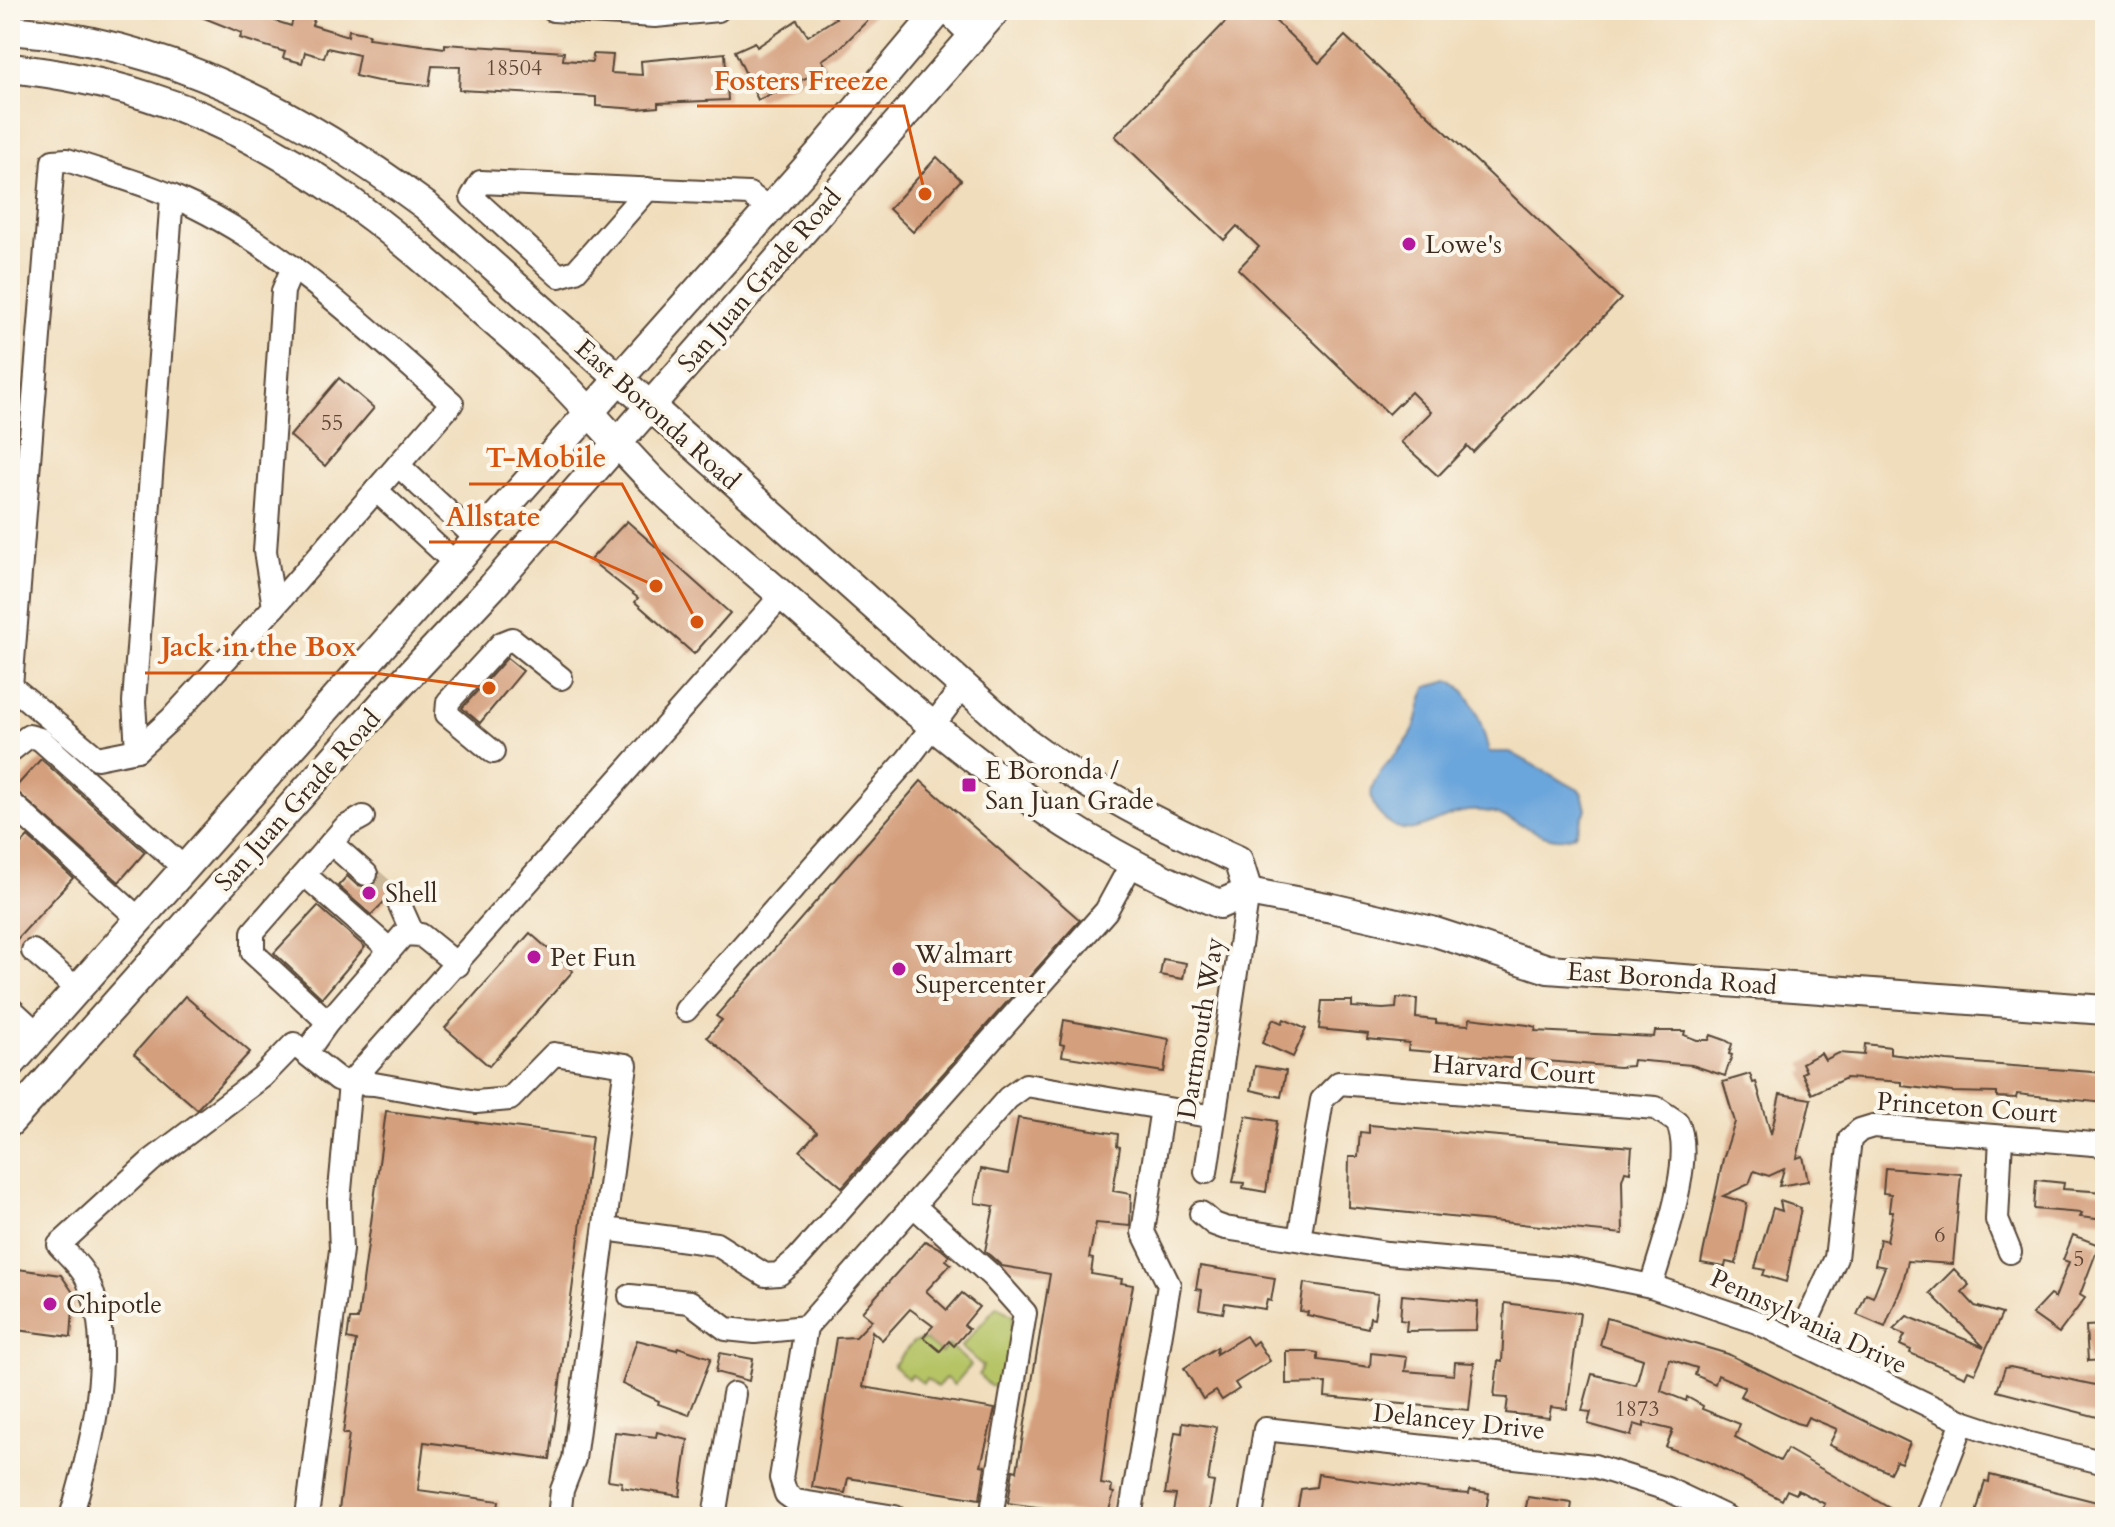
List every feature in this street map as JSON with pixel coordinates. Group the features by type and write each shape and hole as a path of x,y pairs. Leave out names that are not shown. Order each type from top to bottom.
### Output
{"main road":[{"name":"San Juan Grade Road","path":"10,1065 770,209 942,10"},
{"name":"San Juan Grade Road","path":"11,1122 618,445 996,10"},
{"name":"East Boronda Road","path":"10,30 116,48 209,78 303,122 426,206 1025,741 1075,778 1141,816 1238,860 1248,892"},
{"name":"East Boronda Road","path":"10,68 87,81 168,103 234,129 284,156 385,224 565,386 660,488 934,728 1030,802 1131,865 1220,904 1248,892 1432,931 1548,969 2105,1010"}],"street":[{"path":"553,10 655,16 718,10"},
{"path":"942,10 972,37"},
{"path":"67,160 172,196 241,232 293,267 452,403 274,607 172,718 137,750 97,758 11,686 53,161 67,160"},
{"path":"648,189 576,271 559,276 472,197 481,182 648,189 749,194 770,209"},
{"path":"137,750 134,702 172,196"},
{"path":"274,607 265,551 283,291 293,267"},
{"path":"398,465 477,539"},
{"path":"376,490 455,563"},
{"path":"307,1517 341,1250 339,1201 350,1083 458,965 487,925 782,595"},
{"path":"493,752 447,714 448,702 458,690 502,643 512,639 561,678"},
{"path":"686,1010 934,728 962,687"},
{"path":"10,751 29,736 40,739 184,868"},
{"path":"10,802 139,919"},
{"path":"328,1022 253,953 253,932 345,827 363,817"},
{"path":"331,843 366,874"},
{"path":"605,1229 716,1244 765,1275 779,1274 797,1259 1106,911 1131,865"},
{"path":"305,875 389,949"},
{"name":"Dartmouth Way","path":"1206,1172 1248,892"},
{"path":"399,903 412,932 421,935 458,965"},
{"path":"306,1053 389,949 412,932"},
{"path":"33,951 77,989"},
{"path":"10,1008 38,1034"},
{"path":"71,1517 90,1451 101,1325 86,1277 59,1245 151,1161 262,1077 294,1044 338,1079 350,1083 374,1084 476,1102 510,1099 554,1054 626,1065 574,1459 562,1490 559,1517"},
{"name":"Harvard Court","path":"1299,1239 1322,1100 1339,1083 1656,1108 1677,1122 1683,1146 1676,1193 1651,1286"},
{"path":"895,1517 796,1501 783,1490 781,1478 806,1327 1021,1087 1042,1087 1214,1117"},
{"path":"1130,1517 1169,1285 1143,1232 1162,1108"},
{"name":"Princeton Court","path":"1798,1341 1836,1258 1847,1147 1853,1134 1873,1126 2105,1145"},
{"path":"2001,1137 1997,1220 2010,1252"},
{"path":"914,1206 992,1276 1025,1313 991,1517"},
{"name":"Pennsylvania Drive","path":"1201,1213 1214,1224 1225,1228 1387,1253 1569,1269 1651,1286 1722,1308 1798,1341 1963,1422 2026,1443 2105,1463"},
{"path":"630,1296 690,1302 726,1329 755,1332 806,1327"},
{"path":"714,1517 734,1394"},
{"path":"1926,1517 1963,1422"},
{"name":"Delancey Drive","path":"1251,1517 1265,1429 1594,1466 1667,1489 1726,1517"}],"green space":[{"path":"997,1306 1013,1316 1006,1382 1002,1381 1000,1387 990,1386 979,1375 983,1366 961,1347"},
{"path":"925,1340 941,1353 949,1345 971,1365 954,1385 946,1378 937,1387 927,1379 923,1383 912,1375 908,1379 893,1366 913,1342"}],"water":[{"path":"1448,680 1457,684 1470,700 1489,752 1510,752 1582,792 1586,810 1575,834 1555,838 1500,815 1477,811 1457,813 1414,829 1398,828 1385,820 1375,808 1371,796 1373,784 1412,733 1427,687"}],"building":[{"path":"184,10 265,10 263,17 291,26 296,10 306,10 316,13 312,25 348,36 349,30 369,34 368,38 445,48 445,44 564,52 563,60 592,62 593,54 613,55 611,73 642,75 641,61 725,53 728,100 658,103 658,107 638,109 596,106 596,97 459,90 460,67 432,66 429,86 378,81 355,76 359,55 327,48 324,58 305,52 302,63 283,58 285,52 240,38 242,33"},
{"path":"828,10 878,10 839,49 822,60 830,73 813,85 808,77 758,100 735,51 755,42 757,47 797,20 808,36 836,18"},
{"name":"Lowe's","path":"1237,10 1264,10 1319,63 1345,36 1621,299 1473,452 1467,446 1438,476 1401,442 1431,412 1411,392 1389,414 1238,269 1259,247 1237,226 1224,240 1115,136"},
{"path":"937,157 961,180 913,232 889,209"},
{"path":"339,378 374,408 325,466 290,436"},
{"path":"627,521 730,613 694,654 635,602 638,598 590,560"},
{"path":"507,658 523,671 480,723 462,708"},
{"path":"41,759 145,852 119,882 14,789"},
{"name":"Walmart Supercenter","path":"921,781 1080,920 842,1187 800,1151 817,1132 707,1037 722,1020 716,1016"},
{"path":"28,837 73,878 10,947 10,856"},
{"name":"Shell","path":"380,875 396,890 371,915 338,886 347,876 357,885 370,887"},
{"path":"318,906 365,947 322,998 274,953"},
{"path":"530,933 573,971 489,1066 445,1028"},
{"path":"1163,959 1186,963 1183,979 1160,975"},
{"path":"185,996 250,1052 197,1109 134,1054"},
{"path":"1397,998 1417,999 1416,1018 1436,1020 1436,1023 1469,1025 1470,1018 1528,1025 1536,1027 1535,1031 1654,1037 1655,1031 1685,1031 1684,1035 1697,1040 1709,1040 1711,1035 1725,1040 1732,1044 1729,1054 1732,1055 1725,1076 1692,1065 1633,1060 1632,1066 1619,1067 1408,1050 1409,1043 1367,1039 1368,1034 1319,1029 1322,1001 1352,1001 1352,1007 1383,1009 1396,1008"},
{"path":"1273,1019 1282,1023 1284,1019 1306,1029 1293,1057 1262,1043"},
{"path":"1064,1020 1169,1039 1164,1072 1062,1056 1064,1045 1060,1044"},
{"path":"1865,1044 1890,1047 1890,1054 1947,1061 2105,1073 2105,1103 2017,1094 2016,1098 1997,1097 1997,1093 1952,1092 1902,1086 1902,1082 1846,1078 1812,1094 1802,1073 1806,1071 1802,1063 1821,1053 1825,1060 1839,1053 1864,1055"},
{"path":"1255,1066 1286,1071 1281,1097 1251,1090"},
{"path":"1750,1074 1753,1083 1756,1082 1771,1134 1780,1094 1811,1099 1797,1158 1803,1156 1808,1181 1779,1186 1784,1169 1769,1176 1754,1171 1749,1184 1723,1196 1747,1203 1736,1264 1726,1262 1725,1267 1701,1263 1723,1159 1735,1122 1723,1082"},
{"path":"386,1111 592,1137 550,1459 424,1442 418,1490 499,1501 497,1517 338,1517 349,1434 343,1434 356,1341 347,1339 350,1319 358,1319"},
{"path":"1246,1116 1277,1121 1266,1192 1243,1188 1244,1183 1233,1182"},
{"path":"1018,1118 1118,1134 1117,1146 1120,1147 1113,1191 1131,1194 1130,1226 1096,1223 1089,1258 1093,1259 1091,1274 1122,1279 1121,1283 1133,1285 1111,1404 1101,1484 1112,1486 1111,1492 1114,1493 1107,1517 1008,1503 1013,1470 1017,1471 1050,1274 1002,1266 985,1251 994,1206 975,1203 975,1197 981,1169 1008,1174"},
{"path":"1369,1125 1632,1147 1630,1172 1625,1171 1622,1180 1623,1234 1348,1207 1349,1157 1358,1157 1360,1132 1369,1133"},
{"path":"1885,1168 1961,1174 1953,1264 1908,1261 1902,1286 1885,1327 1857,1315 1866,1294 1873,1297 1885,1267 1875,1265 1880,1239 1887,1241 1893,1211 1889,1211 1891,1194 1883,1193"},
{"path":"2036,1180 2064,1183 2063,1189 2105,1192 2105,1220 2080,1217 2082,1213 2034,1209"},
{"path":"1780,1201 1801,1208 1786,1282 1763,1275 1765,1270 1755,1268 1773,1208 1782,1211"},
{"path":"2073,1235 2099,1245 2080,1295 2085,1298 2059,1333 2032,1314 2050,1295 2055,1298 2069,1262 2063,1260"},
{"path":"925,1241 949,1256 946,1260 951,1264 926,1291 947,1310 962,1293 979,1307 964,1325 969,1329 954,1346 949,1341 940,1351 923,1337 933,1326 910,1309 882,1340 872,1331 863,1387 995,1409 981,1465 985,1466 980,1499 848,1478 845,1493 812,1487 836,1338 856,1337 872,1320 862,1312"},
{"path":"1200,1266 1275,1278 1271,1301 1267,1300 1265,1309 1225,1303 1223,1313 1199,1309 1202,1290 1196,1289"},
{"path":"10,1268 61,1275 74,1294 71,1337 10,1329"},
{"path":"1954,1269 1969,1285 1962,1292 1975,1306 2002,1314 1975,1373 1968,1370 1965,1377 1910,1353 1911,1350 1900,1345 1905,1335 1893,1330 1907,1316 1984,1347 1930,1293"},
{"path":"1304,1283 1378,1294 1374,1318 1370,1317 1368,1328 1307,1315 1308,1312 1300,1311"},
{"path":"1402,1295 1478,1302 1476,1330 1406,1331 1407,1321 1400,1320"},
{"path":"1505,1303 1580,1313 1567,1409 1551,1407 1549,1418 1506,1413 1508,1398 1494,1397 1498,1361 1502,1362"},
{"path":"1607,1318 1728,1354 1910,1443 1901,1463 1896,1461 1890,1473 1829,1445 1837,1429 1808,1417 1804,1425 1796,1423 1740,1396 1745,1387 1718,1375 1715,1384 1695,1375 1697,1368 1669,1359 1661,1391 1686,1401 1687,1397 1703,1406 1702,1409 1740,1424 1735,1437 1780,1461 1787,1449 1905,1517 1818,1517 1825,1504 1798,1490 1796,1494 1787,1490 1782,1500 1709,1462 1666,1447 1673,1430 1644,1423 1644,1427 1634,1424 1631,1436 1588,1424 1591,1412 1582,1411 1592,1374 1636,1385 1643,1359 1600,1345"},
{"path":"2105,1325 2105,1360 2088,1361 2086,1326"},
{"path":"1246,1336 1252,1345 1257,1341 1270,1361 1235,1383 1239,1389 1222,1400 1216,1391 1203,1399 1184,1368 1217,1347 1216,1354"},
{"path":"637,1340 677,1350 678,1347 711,1358 689,1415 658,1404 659,1401 622,1384"},
{"path":"1286,1351 1308,1351 1318,1353 1318,1360 1370,1367 1371,1353 1407,1357 1405,1371 1454,1375 1455,1362 1474,1363 1469,1410 1325,1397 1326,1383 1286,1384"},
{"path":"720,1353 753,1359 749,1381 716,1372"},
{"path":"2005,1368 2105,1387 2105,1419 1997,1391"},
{"path":"1183,1422 1216,1427 1208,1481 1214,1482 1208,1517 1172,1517 1176,1495 1165,1494 1175,1432 1182,1433"},
{"path":"615,1432 656,1437 657,1432 688,1440 680,1496 621,1487 622,1482 608,1480"},
{"path":"1318,1474 1444,1492 1469,1494 1470,1490 1489,1493 1485,1517 1296,1517 1301,1489 1316,1487"},
{"path":"1990,1475 2105,1504 2105,1517 1975,1517 1985,1481 1989,1482"},
{"path":"1528,1497 1572,1503 1570,1517 1524,1517"}],"tunnel":[{"path":"366,874 399,903"}],"place":[{"name":"Fosters Freeze","path":"925,194"},
{"name":"Lowe's","path":"1409,244"},
{"name":"Allstate","path":"656,586"},
{"name":"T-Mobile","path":"697,622"},
{"name":"Jack in the Box","path":"489,688"},
{"name":"E Boronda / San Juan Grade","path":"969,785"},
{"name":"Shell","path":"369,893"},
{"name":"Pet Fun","path":"534,957"},
{"name":"Walmart Supercenter","path":"899,969"},
{"name":"Chipotle","path":"50,1304"}]}
